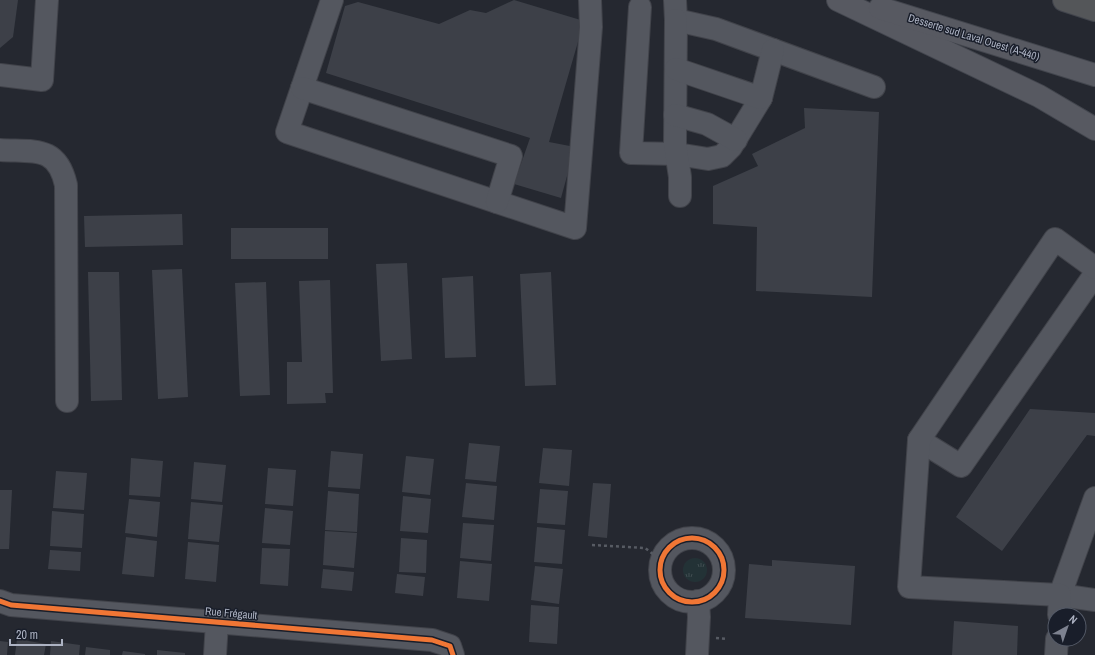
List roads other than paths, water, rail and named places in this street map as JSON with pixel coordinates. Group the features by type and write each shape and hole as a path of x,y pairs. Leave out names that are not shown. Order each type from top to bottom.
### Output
{"highway":[{"path":"1064,0 1095,10"}],"main road":[{"path":"838,0 1039,96 1095,129"},
{"name":"Desserte sud Laval Ouest (A-440)","path":"854,0 1095,75"}],"street":[{"path":"0,75 42,80 48,0"},
{"path":"332,0 287,132 575,228 591,27 590,0"},
{"path":"640,7 631,153 677,154 716,159 722,156 736,140 760,98 773,50"},
{"path":"680,196 675,115 675,10 716,29 874,87"},
{"path":"676,69 760,98"},
{"path":"302,88 511,156 497,202"},
{"path":"675,115 707,124 736,140"},
{"path":"0,150 42,153 53,157 63,170 66,185 67,401"},
{"path":"1095,268 1055,239 919,440 910,586 1060,605 1095,600"},
{"path":"919,440 961,466 1095,274"},
{"path":"1060,605 1095,498"},
{"path":"698,538 708,542 716,548 723,562 724,573 722,583 712,595 698,602 683,601 670,593 663,585 660,576 661,560 669,547 682,539 698,538"},
{"name":"Rue Frégault","path":"0,601 11,605 432,640 450,646 453,655"},
{"path":"697,655 700,617 698,602"},
{"path":"215,655 217,622"}]}
